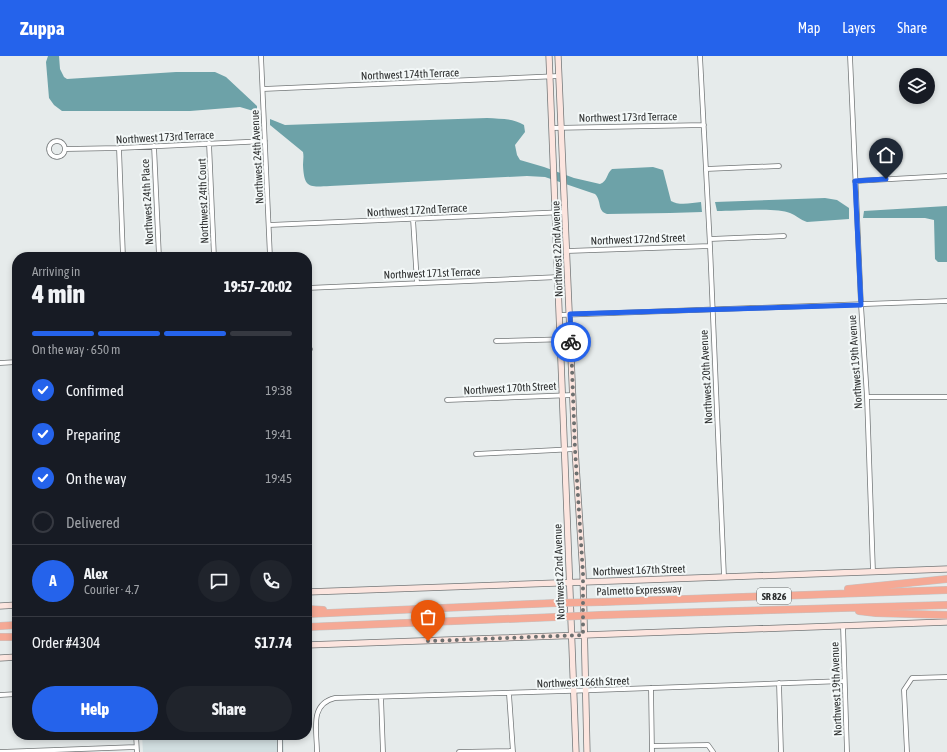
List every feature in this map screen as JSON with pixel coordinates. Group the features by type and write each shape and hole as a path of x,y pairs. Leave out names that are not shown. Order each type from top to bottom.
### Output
{"highway":[{"path":"786,596 947,579"},
{"name":"Palmetto Expressway","path":"312,614 556,603 947,590"},
{"name":"SR 826","path":"312,627 601,615 947,605"},
{"path":"312,608 349,612"},
{"path":"830,608 876,613 947,615"},
{"path":"0,626 12,625"},
{"path":"0,637 12,637"}],"main road":[{"name":"Northwest 22nd Avenue","path":"549,56 564,394 569,583 576,752"},
{"name":"Northwest 22nd Avenue","path":"558,56 575,449 583,582 583,635 587,752"},
{"name":"Northwest 167th Street","path":"312,592 947,569"},
{"path":"0,606 12,605"},
{"path":"312,645 947,622"},
{"path":"0,658 12,657"}],"street":[{"name":"Northwest 24th Avenue","path":"261,56 270,252"},
{"name":"Northwest 20th Avenue","path":"700,56 710,239 724,577"},
{"name":"Northwest 19th Avenue","path":"850,56 861,305 867,397 873,572"},
{"name":"Northwest 174th Terrace","path":"263,89 559,76"},
{"name":"Northwest 173rd Terrace","path":"552,128 704,124"},
{"name":"Northwest 173rd Terrace","path":"59,141 64,144 66,149 64,154 57,158 50,154 49,149 53,142 59,141"},
{"name":"Northwest 173rd Terrace","path":"66,149 265,141"},
{"name":"Northwest 24th Court","path":"209,143 214,252"},
{"name":"Northwest 24th Place","path":"154,146 159,252"},
{"path":"119,148 123,252"},
{"path":"706,169 780,166"},
{"path":"855,181 947,176"},
{"name":"Northwest 172nd Terrace","path":"269,225 565,212"},
{"path":"413,219 417,283"},
{"path":"710,239 784,236"},
{"name":"Northwest 172nd Street","path":"567,251 710,246"},
{"name":"Northwest 171st Terrace","path":"312,288 558,277"},
{"path":"560,315 947,301"},
{"path":"496,341 570,339"},
{"path":"0,363 12,362"},
{"name":"Northwest 170th Street","path":"447,400 564,394 573,395"},
{"path":"867,397 947,397"},
{"path":"476,454 575,449"},
{"name":"Northwest 19th Avenue","path":"843,626 847,752"},
{"path":"906,752 904,690 912,678 947,677"},
{"name":"Northwest 166th Street","path":"317,752 316,717 318,710 324,702 335,698 509,694 574,690 844,681"},
{"path":"779,683 781,752"},
{"path":"651,688 652,752"},
{"path":"0,695 12,694"},
{"path":"460,752 513,751 509,694"},
{"path":"381,697 383,752"},
{"path":"280,740 280,752"},
{"path":"652,746 708,745 713,752"},
{"path":"0,752 136,750"}],"shaded area":[{"path":"142,740 283,740 284,752 143,752"}],"water":[{"path":"48,56 59,56 60,69 64,77 67,79 176,72 215,72 226,77 257,106 257,112 240,107 190,111 62,111 54,105 49,98 46,62"},
{"path":"487,118 511,120 524,125 525,132 515,145 517,155 520,160 574,178 600,184 603,183 612,169 653,167 663,170 671,201 682,204 701,202 702,212 607,214 602,211 595,194 545,177 527,176 313,186 309,185 305,179 303,152 270,125 270,119 285,125"},
{"path":"825,198 837,200 849,208 849,219 807,222 790,213 776,210 717,211 715,202"},
{"path":"947,206 947,262 938,262 935,259 934,220 925,218 863,218 864,211"}],"way so far":[{"path":"428,641 583,635 583,574 578,512 571,342"}],"route":[{"path":"571,342 570,314 861,305 855,181 886,179"}]}
